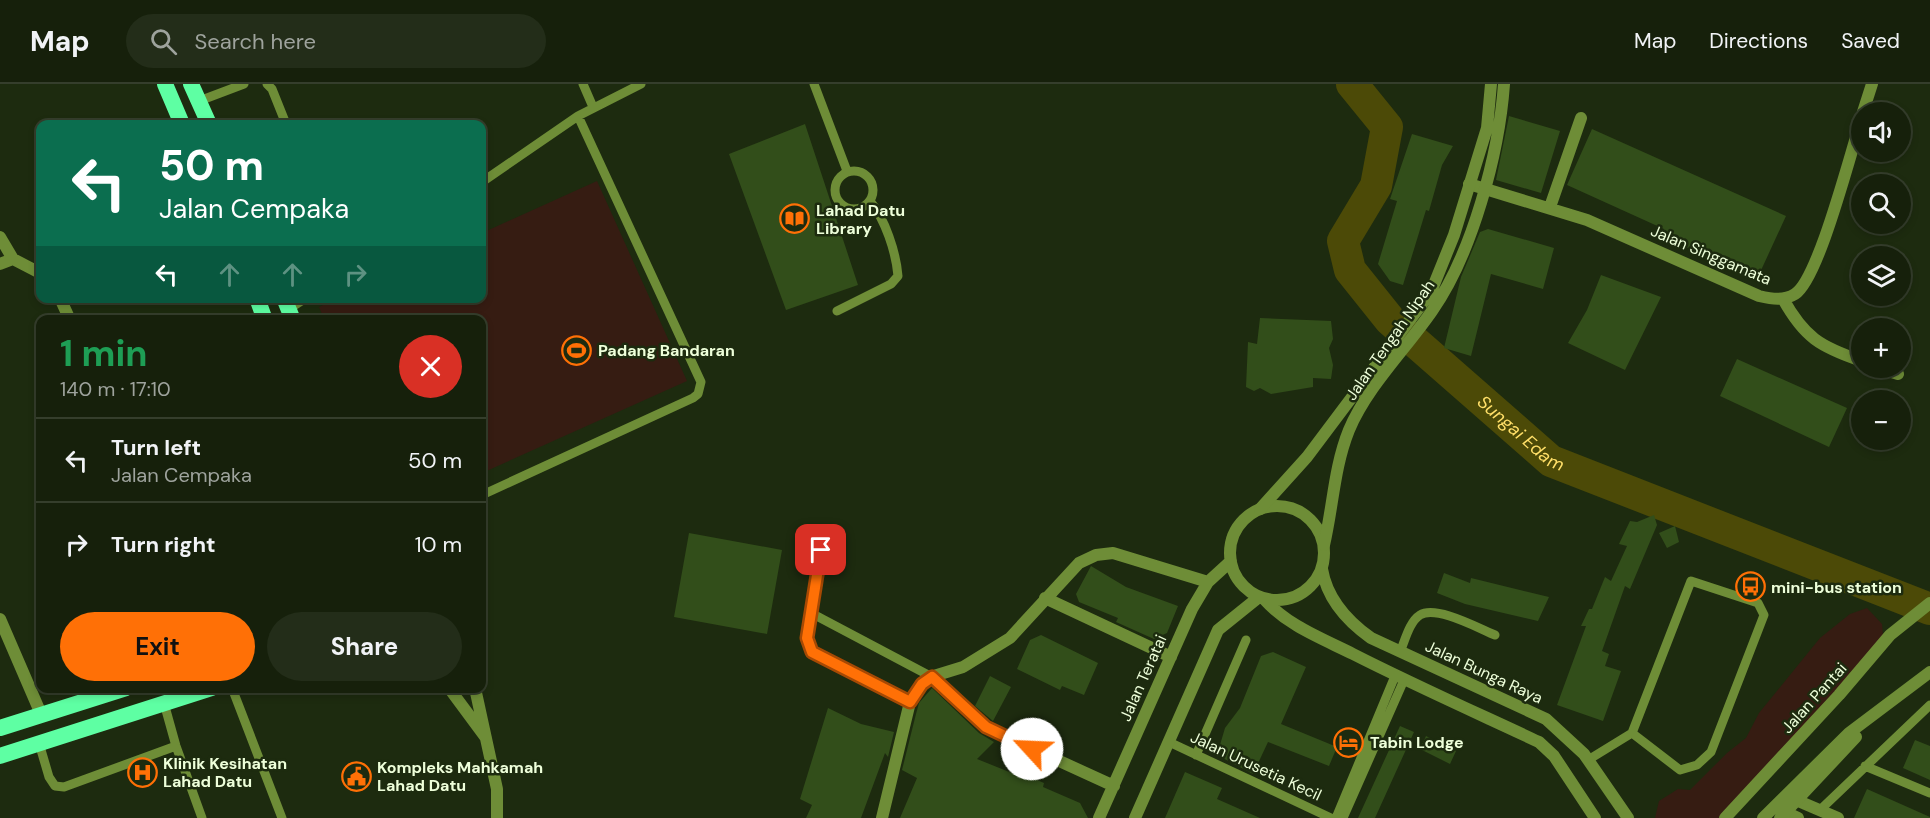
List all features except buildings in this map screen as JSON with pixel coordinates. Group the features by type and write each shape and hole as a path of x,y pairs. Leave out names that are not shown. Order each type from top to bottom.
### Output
{"highway":[{"path":"165,84 180,120"},
{"path":"192,84 207,120"},
{"path":"0,728 110,693"},
{"path":"0,756 197,693"}],"street":[{"name":"Jalan Tengah Nipah","path":"1426,309 1454,235 1487,128 1491,84"},
{"name":"Jalan Tengah Nipah","path":"1260,509 1382,370 1455,273 1479,210 1498,130 1504,84"},
{"path":"1866,102 1872,84"},
{"path":"1550,207 1581,118"},
{"name":"Jalan Singgamata","path":"1469,184 1587,220 1760,296 1782,299 1796,294 1815,265 1851,152"},
{"path":"0,237 14,259 36,271"},
{"path":"0,264 14,259"},
{"path":"1782,299 1797,324 1809,336 1825,347 1851,357"},
{"name":"Jalan Tengah Nipah","path":"1324,545 1340,456 1350,429 1382,370"},
{"path":"1135,818 1218,630 1262,598 1276,600 1297,595 1313,583 1322,569 1324,545 1319,531 1304,514 1282,506 1260,509 1250,514 1236,530 1232,540 1231,561 1240,581 1262,598 1279,615 1400,678 1539,742 1554,756 1595,818"},
{"path":"882,818 910,702 922,684 932,677 963,667 1010,638 1079,563 1096,555 1113,553 1208,582"},
{"name":"Jalan Teratai","path":"1099,818 1192,609 1208,582 1231,561"},
{"name":"Jalan Bunga Raya","path":"1322,569 1324,584 1348,622 1371,638 1546,719 1588,760 1628,818"},
{"path":"1045,598 1171,657"},
{"name":"Jalan Pantai","path":"1725,818 1839,695 1890,635 1930,603"},
{"path":"0,620 42,714"},
{"path":"1782,815 1857,736 1930,673"},
{"path":"1763,818 1849,733 1930,673"},
{"path":"932,677 986,727 1114,786"},
{"path":"453,693 487,739"},
{"path":"476,693 497,789 497,818"},
{"path":"1796,800 1838,818"},
{"path":"1782,815 1798,818"}],"lane":[{"path":"199,101 244,84"},
{"path":"267,84 272,89 284,120"},
{"path":"583,84 594,107"},
{"path":"486,179 578,116 641,84"},
{"path":"814,84 847,171"},
{"path":"486,493 693,398 698,394 701,382 578,116"},
{"path":"847,171 864,172 870,178 873,193 870,201 858,209 851,209 838,202 835,188 841,175 847,171"},
{"path":"837,311 891,284 898,276 880,215 870,201"},
{"path":"821,550 807,638 812,652 910,702"},
{"path":"1588,760 1632,733 1691,581 1758,603 1764,615 1711,752 1697,765 1680,770 1632,733"},
{"path":"1400,652 1411,626 1419,615 1435,611 1495,635"},
{"path":"811,613 932,677"},
{"path":"1196,755 1246,640"},
{"path":"1343,818 1400,678"},
{"name":"Jalan Urusetia Kecil","path":"1336,818 1400,678"},
{"path":"234,693 282,818"},
{"path":"164,704 176,746 202,818"},
{"path":"1820,810 1929,708"},
{"name":"Jalan Urusetia Kecil","path":"1169,742 1331,818"},
{"path":"39,743 49,777 55,786 64,787 176,746"},
{"path":"1865,766 1930,793"}],"shaded area":[{"name":"Padang Bandaran","path":"597,181 687,381 486,471 486,315 322,315 319,307 327,303 486,303 486,231"},
{"path":"1867,608 1882,624 1883,635 1840,688 1719,818 1655,818 1659,801 1678,789 1690,790 1727,753 1746,738 1759,713 1820,638 1850,614"}],"waterway":[{"name":"Sungai Edam","path":"1352,84 1387,127 1376,186 1343,241 1350,270 1390,320 1551,461 1930,609"}],"place":[{"name":"Lahad Datu Library","path":"795,219"},
{"name":"Padang Bandaran","path":"577,350"},
{"name":"mini-bus station","path":"1750,587"},
{"name":"Tabin Lodge","path":"1349,742"},
{"name":"Klinik Kesihatan Lahad Datu","path":"142,772"},
{"name":"Kompleks Mahkamah Lahad Datu","path":"356,776"}],"route":[{"path":"821,550 807,638 807,645 812,652 910,702 922,684 932,677 986,727 1032,749"}]}
